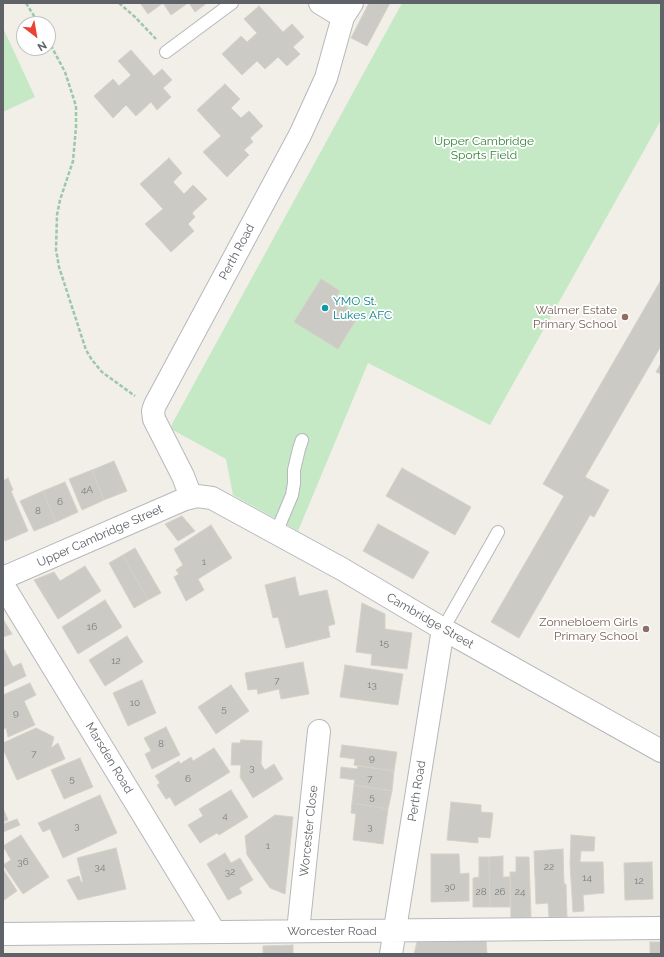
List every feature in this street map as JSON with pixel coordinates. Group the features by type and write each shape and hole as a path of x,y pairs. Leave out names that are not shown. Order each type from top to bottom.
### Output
{"street":[{"path":"320,3 347,10"},
{"name":"Perth Road","path":"153,411 158,398 300,135 326,78 347,10"},
{"path":"153,411 154,419 194,496"},
{"name":"Cambridge Street","path":"194,496 212,498 342,569 443,629 661,751"},
{"name":"Upper Cambridge Street","path":"3,578 194,496"},
{"name":"Marsden Road","path":"3,585 214,932"},
{"name":"Perth Road","path":"391,954 443,629"},
{"name":"Worcester Close","path":"298,931 319,731"},
{"name":"Worcester Road","path":"3,934 661,928"}],"lane":[{"path":"167,51 232,3"},
{"path":"276,533 292,495 296,461 302,440"},
{"path":"443,629 498,532"}],"path":[{"path":"26,3 34,16"},
{"path":"119,3 135,17 167,51"},
{"path":"56,55 65,72 76,106 73,161 56,215 56,250 66,289 83,343 92,360 102,372 153,411"}],"green space":[{"name":"Upper Cambridge Sports Field","path":"402,3 661,3 661,120 490,425 368,363 298,531 233,495 226,459 171,429 172,424"},
{"path":"4,30 35,97 3,112"}],"building":[{"path":"140,3 163,3 148,14"},
{"path":"163,3 188,3 171,15"},
{"path":"189,3 207,3 195,12"},
{"path":"369,3 390,3 367,46 351,38"},
{"path":"259,6 283,32 292,24 304,37 293,47 300,54 287,66 278,57 265,69 257,61 242,75 222,54 241,36 247,42 257,33 244,19"},
{"path":"131,50 154,76 162,69 172,80 163,88 171,97 157,110 151,102 136,116 126,105 113,118 94,96 113,79 119,86 131,75 118,61"},
{"path":"225,84 240,99 231,108 241,118 249,111 263,126 250,138 253,142 244,150 249,155 227,177 203,152 221,136 197,110"},
{"path":"169,158 182,173 173,182 184,194 193,185 207,199 192,213 195,217 188,224 194,231 171,252 145,224 163,209 140,184"},
{"name":"YMO St. Lukes AFC","path":"321,279 340,291 334,300 359,315 338,349 294,322"},
{"path":"661,280 661,346 585,477 609,490 594,517 590,515 519,638 491,622 564,496 543,484"},
{"path":"661,363 661,374 656,372"},
{"path":"114,461 127,491 104,500 92,470"},
{"path":"402,468 471,507 455,535 386,496"},
{"path":"92,470 104,500 82,510 69,479"},
{"path":"8,478 13,490 11,491 28,531 5,541 3,537 3,481"},
{"path":"65,482 78,512 56,522 43,491"},
{"path":"43,491 56,522 34,531 20,501"},
{"path":"182,516 195,531 178,541 165,524"},
{"path":"378,524 429,552 413,579 363,551"},
{"path":"211,525 232,558 198,579 204,590 186,601 174,577 179,574 176,570 183,565 174,549"},
{"path":"135,548 161,593 148,600 123,555"},
{"path":"123,555 148,600 134,608 109,563"},
{"path":"85,566 101,591 58,619 34,580 54,572 60,581"},
{"path":"295,577 299,596 327,590 335,624 328,626 330,637 286,648 278,617 273,618 265,585"},
{"path":"105,600 122,627 78,654 62,627"},
{"path":"362,603 385,614 385,629 412,633 407,669 371,665 372,654 356,652"},
{"path":"3,619 12,634 3,637"},
{"path":"127,636 143,662 105,686 89,660"},
{"path":"3,647 13,667 21,663 26,676 3,687"},
{"path":"303,662 309,694 281,699 279,689 258,694 257,689 248,690 245,673"},
{"path":"345,665 403,674 398,705 340,697"},
{"path":"142,680 156,713 128,726 113,693"},
{"path":"30,683 36,695 24,701 35,725 8,737 6,728 3,729 3,695"},
{"path":"231,685 249,711 216,734 198,707"},
{"path":"166,727 180,755 152,769 145,754 151,751 144,738"},
{"path":"36,728 54,737 51,748 58,743 65,759 17,780 3,749 3,743"},
{"path":"241,740 262,741 261,764 265,770 274,764 283,779 253,798 240,777 241,765 231,765 232,743 240,743"},
{"path":"342,745 397,752 394,771 354,765 355,759 340,757"},
{"path":"214,748 230,772 175,806 170,797 166,799 157,785 160,783 155,776 179,761 180,764 191,757 193,761"},
{"path":"80,758 93,787 64,799 51,770"},
{"path":"358,766 394,771 392,791 354,785 355,780 340,778 341,767 357,769"},
{"path":"354,785 392,791 388,809 352,803"},
{"path":"231,790 248,817 219,835 217,833 200,843 188,825 203,816 199,809"},
{"path":"100,795 117,833 63,858 50,829 43,832 38,823"},
{"path":"451,802 481,805 481,812 493,813 490,838 478,837 478,843 447,840"},
{"path":"352,803 388,809 383,844 353,840 356,814 351,813"},
{"path":"3,808 8,820 3,822"},
{"path":"275,815 293,817 285,894 270,888 247,855 245,836"},
{"path":"17,819 20,825 3,832 3,824"},
{"path":"21,835 49,877 23,894 3,865 11,860 3,846"},
{"path":"571,835 595,837 594,851 581,851 580,862 603,862 604,893 583,895 584,911 573,912 570,864"},
{"path":"116,848 126,889 78,900 67,880 79,876 81,882 83,882 77,858"},
{"path":"563,849 567,917 549,917 548,903 536,904 534,851"},
{"path":"225,853 231,863 240,858 253,880 239,888 242,893 228,900 207,864"},
{"path":"431,854 459,854 460,874 469,873 469,901 431,902"},
{"path":"503,856 503,877 510,877 510,907 490,907 489,857"},
{"path":"479,857 489,857 490,907 473,907 473,878 479,877"},
{"path":"516,857 529,857 531,917 511,918 510,872 516,872"},
{"path":"652,862 653,899 625,900 624,863"},
{"path":"3,869 17,891 4,900 3,898"},
{"path":"486,940 487,954 414,954 417,942"},
{"path":"650,942 661,942 661,954 650,954"},
{"path":"293,945 293,954 263,954 263,946"}],"place":[{"name":"YMO St. Lukes AFC","path":"325,308"},
{"name":"Walmer Estate Primary School","path":"625,317"},
{"name":"Zonnebloem Girls Primary School","path":"646,629"}]}
